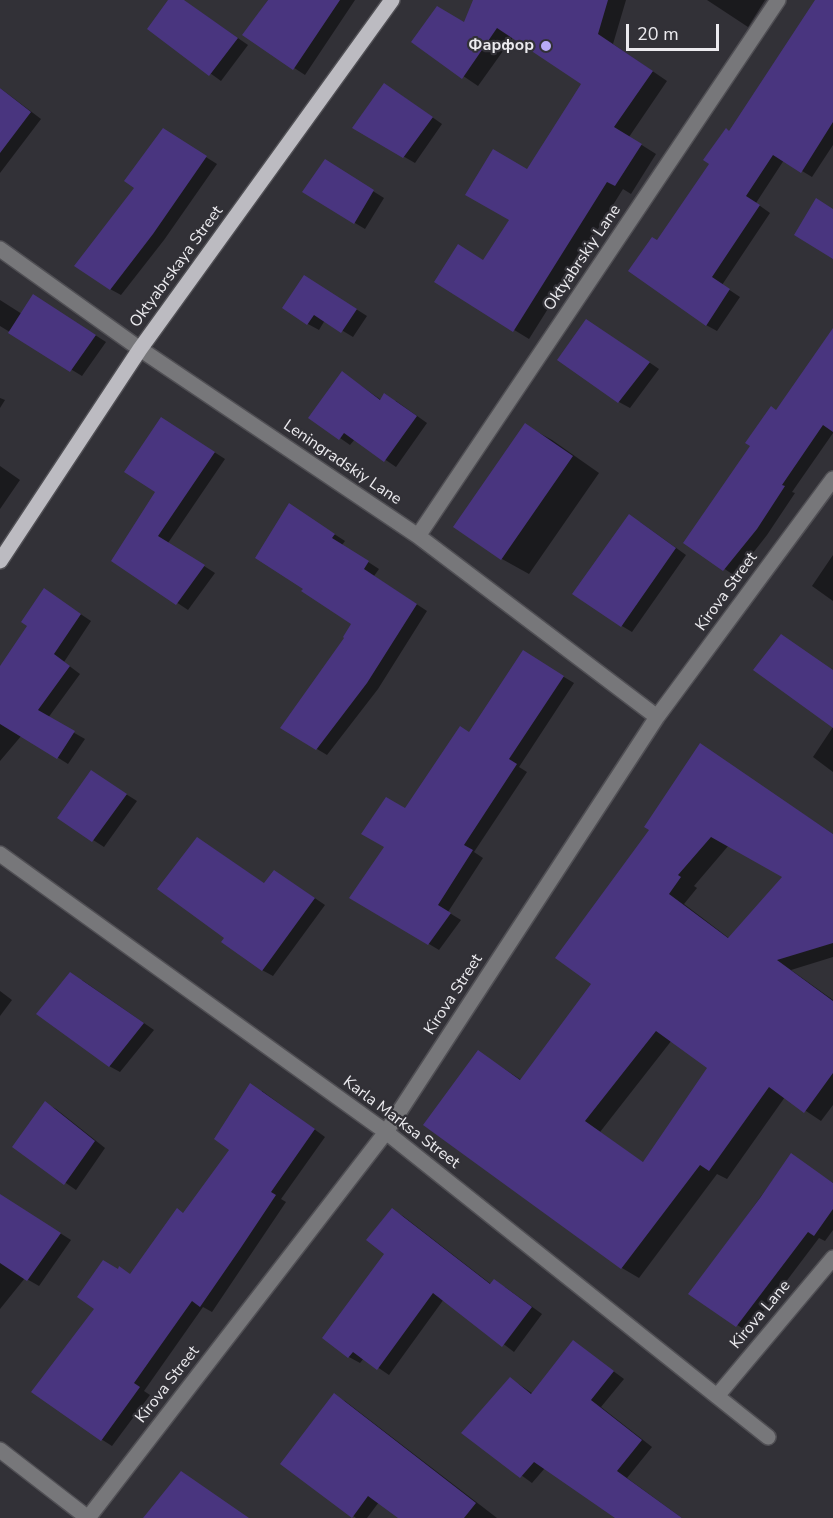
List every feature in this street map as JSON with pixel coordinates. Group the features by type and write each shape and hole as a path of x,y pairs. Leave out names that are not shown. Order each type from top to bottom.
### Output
{"main road":[{"name":"Oktyabrskaya Street","path":"0,561 140,349 392,0"}],"street":[{"name":"Oktyabrskiy Lane","path":"418,536 778,0"},
{"name":"Leningradskiy Lane","path":"0,249 140,349 418,536 657,717"},
{"name":"Kirova Street","path":"88,1518 386,1132 657,717 833,479"},
{"name":"Karla Marksa Street","path":"0,854 386,1132 768,1437"},
{"name":"Kirova Lane","path":"717,1395 833,1258"},
{"path":"0,1450 88,1518"}],"building":[{"path":"168,0 184,0 238,38 209,76 147,29"},
{"path":"268,0 340,0 293,70 242,35"},
{"path":"473,0 608,0 598,34 653,71 614,127 642,144 615,186 607,182 513,332 434,282 458,244 483,260 509,220 465,195 493,149 527,169 581,84 497,28 462,79 411,42 437,6 464,22"},
{"path":"815,0 833,0 833,122 801,173 773,155 746,196 760,205 712,277 730,289 706,326 628,271 652,237 657,240 709,164 703,160 726,128 729,131"},
{"path":"384,83 433,117 403,158 352,128"},
{"path":"0,88 31,112 0,153"},
{"path":"163,128 207,156 153,234 110,290 74,266 134,188 124,181"},
{"path":"325,159 374,190 354,224 302,192"},
{"path":"816,198 833,209 833,259 794,235"},
{"path":"304,275 357,309 341,333 314,315 307,325 282,308"},
{"path":"33,294 96,335 70,372 8,333"},
{"path":"586,319 650,362 618,403 557,360"},
{"path":"833,328 833,432 823,425 782,485 785,486 757,529 723,571 683,543 750,446 745,443 771,406 776,410"},
{"path":"342,371 380,400 384,393 417,416 384,462 344,433 339,440 308,418"},
{"path":"161,417 215,452 158,536 205,565 176,605 111,561 155,492 124,472"},
{"path":"525,423 573,456 501,560 453,527"},
{"path":"289,503 335,534 332,538 369,561 364,569 417,604 367,683 316,750 280,728 344,638 351,624 255,558"},
{"path":"629,514 676,548 621,627 572,594"},
{"path":"44,588 81,614 54,654 70,666 38,710 75,731 57,759 0,724 0,666 27,626 21,622"},
{"path":"781,634 833,670 833,728 753,670"},
{"path":"523,650 564,676 509,759 517,764 464,845 473,850 438,905 451,913 428,945 349,898 384,847 361,834 386,797 405,808 460,726 469,732"},
{"path":"700,743 833,834 833,943 777,960 833,1001 833,1073 804,1113 769,1087 709,1171 700,1165 621,1269 423,1125 478,1050 520,1080 591,984 555,958 649,830 644,827","holes":["711,837 782,877 728,938 669,894 681,877 678,875","656,1031 707,1068 643,1162 585,1121"]},
{"path":"91,770 127,794 92,842 57,818"},
{"path":"197,837 264,883 274,870 315,898 262,971 221,942 224,938 157,889"},
{"path":"70,972 144,1023 109,1067 36,1014"},
{"path":"250,1083 315,1129 271,1192 276,1195 240,1249 200,1307 192,1301 134,1383 140,1387 101,1441 31,1392 94,1309 77,1297 103,1260 118,1269 119,1266 130,1274 177,1208 183,1213 229,1150 214,1139"},
{"path":"45,1101 95,1141 64,1185 12,1147"},
{"path":"791,1153 833,1183 833,1209 814,1236 808,1232 736,1327 688,1294"},
{"path":"0,1194 61,1233 27,1281 0,1263"},
{"path":"392,1208 490,1284 494,1279 532,1307 502,1347 433,1293 377,1370 353,1352 348,1358 322,1338 384,1254 366,1240"},
{"path":"573,1340 614,1371 591,1400 642,1440 617,1471 682,1518 615,1518 534,1462 520,1478 461,1433 510,1377 531,1394"},
{"path":"334,1393 476,1503 464,1518 398,1518 368,1496 352,1518 280,1464"},
{"path":"181,1471 249,1518 143,1518"}],"place":[{"name":"Фарфор","path":"546,46"}]}
